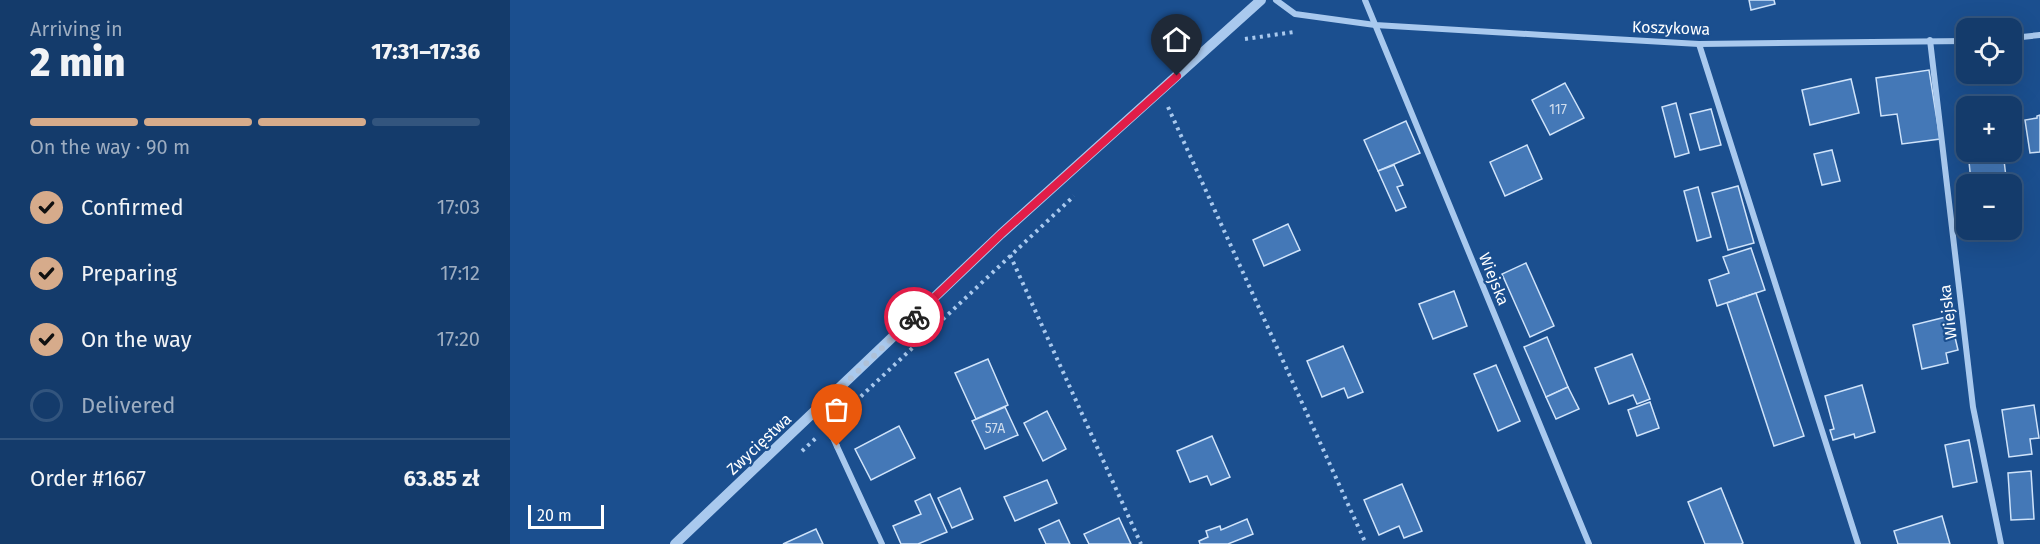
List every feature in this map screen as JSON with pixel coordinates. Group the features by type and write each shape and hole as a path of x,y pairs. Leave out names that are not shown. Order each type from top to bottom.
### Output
{"street":[{"name":"Zwycięstwa","path":"675,544 1001,234 1261,0"},
{"name":"Koszykowa","path":"1276,0 1295,14 1375,25 1699,44 1956,40"},
{"path":"1365,0 1375,25"},
{"name":"Wiejska","path":"1375,25 1589,544"},
{"path":"2022,37 2040,35"},
{"name":"Wiejska","path":"1930,40 1973,407 2001,544"},
{"path":"1699,44 1858,544"},
{"path":"818,410 882,544"}],"path":[{"path":"1239,41 1288,32 1308,32 1310,16"},
{"path":"1161,92 1366,544"},
{"path":"1160,115 1175,100"},
{"path":"795,458 1077,194"},
{"path":"1001,234 1141,544"}],"building":[{"path":"1749,0 1774,0 1775,4 1751,10"},
{"path":"1929,70 1940,139 1902,144 1897,114 1881,116 1876,78"},
{"path":"1851,79 1859,113 1810,125 1802,90"},
{"path":"1565,83 1584,118 1550,135 1532,100"},
{"path":"1676,103 1689,153 1675,157 1662,107"},
{"path":"1711,109 1721,145 1700,150 1690,114"},
{"path":"2040,115 2040,152 2030,153 2025,120 2037,118"},
{"path":"1406,121 1420,153 1378,171 1364,140"},
{"path":"1527,145 1542,179 1505,196 1490,162"},
{"path":"1832,150 1840,181 1822,185 1814,154"},
{"path":"1969,162 2004,162 2006,174 1970,174"},
{"path":"1394,165 1403,185 1397,187 1406,207 1396,211 1378,171"},
{"path":"1738,186 1754,243 1728,250 1712,193"},
{"path":"1698,187 1711,237 1697,241 1684,191"},
{"path":"1288,224 1300,250 1264,266 1253,240"},
{"path":"1751,248 1765,290 1717,306 1709,280 1729,273 1723,257"},
{"path":"1526,263 1554,326 1530,337 1502,274"},
{"path":"1454,291 1467,326 1433,339 1419,304"},
{"path":"1756,293 1804,436 1774,446 1727,303"},
{"path":"1950,316 1958,350 1946,353 1948,363 1922,369 1913,325"},
{"path":"1547,337 1568,387 1546,397 1524,347"},
{"path":"1343,346 1363,392 1348,398 1344,388 1322,397 1307,361"},
{"path":"1632,354 1650,399 1637,404 1633,395 1609,404 1595,368"},
{"path":"988,359 1008,405 976,419 955,373"},
{"path":"1496,365 1520,421 1498,431 1474,374"},
{"path":"1862,385 1875,432 1855,438 1854,434 1833,440 1830,430 1834,429 1825,396"},
{"path":"1568,387 1579,409 1556,419 1546,397"},
{"path":"1650,402 1659,428 1637,436 1628,410"},
{"path":"2034,405 2039,438 2030,439 2032,454 2009,457 2002,410"},
{"path":"1005,407 1018,435 985,449 972,421"},
{"path":"1047,411 1066,449 1043,461 1024,423"},
{"path":"899,426 915,458 871,480 855,449"},
{"path":"1212,436 1230,477 1211,485 1207,476 1190,482 1177,451"},
{"path":"1969,440 1977,482 1953,487 1945,445"},
{"path":"2031,471 2034,519 2011,520 2008,473"},
{"path":"1047,480 1057,503 1015,521 1004,497"},
{"path":"1402,484 1422,531 1404,538 1399,526 1379,535 1364,500"},
{"path":"960,488 973,519 952,528 938,498"},
{"path":"1721,488 1743,543 1741,544 1705,544 1688,502"},
{"path":"930,494 947,532 918,544 901,544 893,526 921,514 915,501"},
{"path":"1942,516 1950,544 1898,544 1894,531"},
{"path":"1119,518 1131,544 1089,544 1084,534"},
{"path":"1247,519 1253,534 1228,544 1200,544 1199,541 1208,537 1206,531 1220,526 1221,530"},
{"path":"1059,520 1070,544 1046,544 1039,529"},
{"path":"816,529 823,544 783,544"}],"way so far":[{"path":"837,446 818,410 914,317"}],"route":[{"path":"914,317 1001,234 1177,76"}]}
